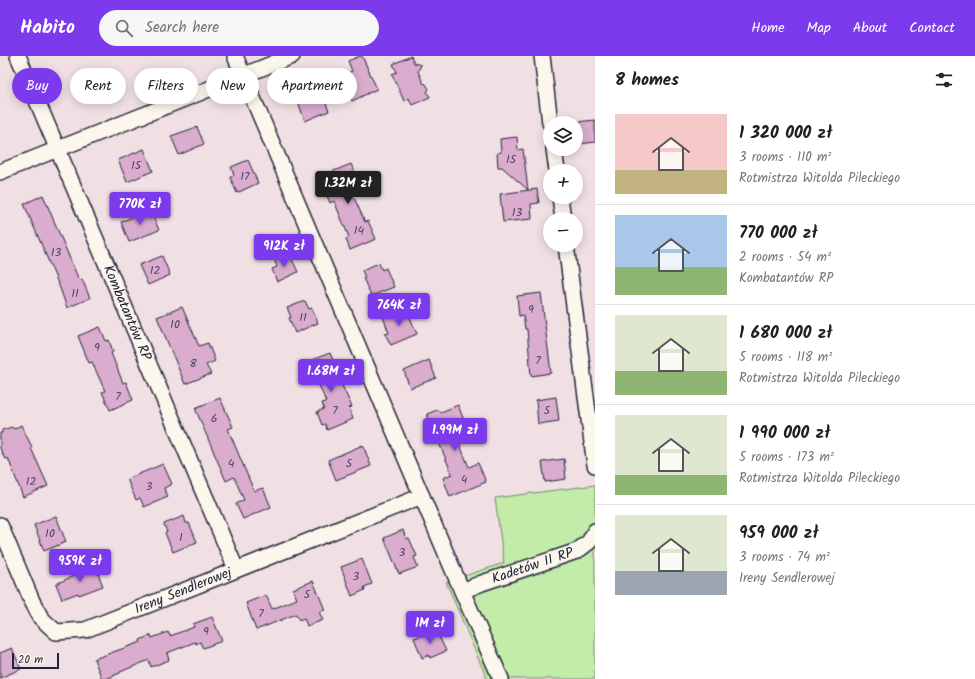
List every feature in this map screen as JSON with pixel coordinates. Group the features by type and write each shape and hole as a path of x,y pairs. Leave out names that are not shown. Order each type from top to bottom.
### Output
{"street":[{"name":"Kombatantów RP","path":"18,56 236,569"},
{"path":"235,56 240,68"},
{"path":"259,69 292,56"},
{"path":"542,56 549,116"},
{"path":"0,172 206,91"},
{"path":"255,104 462,591 501,679"},
{"path":"567,252 595,465"},
{"name":"Ireny Sendlerowej","path":"0,525 32,601 41,618 56,632 85,630 422,496"},
{"name":"Kadetów II RP","path":"462,591 577,551 589,542 595,531"}],"green space":[{"path":"595,485 595,679 487,679 446,582 504,563 495,498"}],"building":[{"path":"362,56 377,89 357,99 357,68 351,68 348,61"},
{"path":"411,56 414,63 421,65 418,71 423,83 426,84 429,89 427,92 430,97 412,105 409,98 404,101 392,74 397,72 393,64"},
{"path":"299,104 326,104 329,111 305,121"},
{"path":"595,120 595,142 583,144 583,121"},
{"path":"197,127 204,144 179,155 171,136"},
{"path":"517,137 518,150 523,149 528,190 502,167 498,167 497,153 501,152 500,139"},
{"path":"144,149 153,171 127,182 118,160"},
{"path":"248,160 258,183 237,193 230,177 234,175 231,167"},
{"path":"351,164 362,189 352,193 365,222 368,221 376,239 350,250 346,239 349,237 334,201 330,203 319,177"},
{"path":"537,189 539,203 531,204 532,219 503,222 500,194"},
{"path":"43,195 79,280 82,279 90,298 67,308 24,204"},
{"path":"150,209 159,230 129,242 121,222"},
{"path":"289,253 298,272 277,282 272,269 277,267 274,259"},
{"path":"162,256 170,275 148,285 139,265"},
{"path":"379,263 382,270 386,268 394,287 371,296 363,278 365,278 362,270"},
{"path":"541,293 551,373 531,376 527,329 525,329 523,315 519,316 517,296"},
{"path":"305,301 309,309 312,308 318,323 295,333 287,308"},
{"path":"182,307 199,346 208,343 215,361 206,365 211,374 185,384 157,317"},
{"path":"402,309 405,317 409,315 417,334 391,345 385,334 389,333 383,317"},
{"path":"100,327 106,341 109,340 113,352 111,353 123,383 126,382 133,400 110,410 102,392 105,391 92,362 89,363 78,336"},
{"path":"330,353 341,379 339,379 352,407 349,408 353,419 327,430 325,424 322,425 317,412 324,409 322,403 326,402 309,361"},
{"path":"429,360 436,378 410,388 404,371"},
{"path":"556,397 559,421 538,424 536,400"},
{"path":"220,398 233,427 228,429 254,491 263,488 271,507 243,519 236,504 244,500 234,477 226,481 195,408"},
{"path":"458,405 465,423 453,428 469,467 478,463 486,482 450,497 443,478 452,474 427,414 437,410 441,412"},
{"path":"21,425 48,486 23,497 8,458 5,459 0,448 0,433 2,433 2,430 12,427 14,429"},
{"path":"363,445 371,466 336,480 328,460"},
{"path":"564,459 566,479 545,482 542,462"},
{"path":"163,464 172,484 164,488 168,497 144,507 140,498 136,500 127,479"},
{"path":"56,516 66,542 44,551 34,525"},
{"path":"184,516 186,523 189,523 197,542 173,552 165,533 167,532 164,524"},
{"path":"403,530 406,539 409,538 417,556 414,557 418,567 399,574 384,538"},
{"path":"362,559 372,584 364,587 365,590 352,596 341,567"},
{"path":"95,566 103,586 79,595 78,593 62,599 56,584"},
{"path":"313,581 325,610 319,612 323,620 307,626 304,618 299,620 296,614 256,630 246,603 266,595 272,609 297,599 293,589"},
{"path":"212,617 222,641 203,648 200,642 196,644 195,642 167,653 169,660 151,667 149,660 106,679 102,679 94,659 141,642 140,640 151,635 152,638 168,632 170,636 194,627 193,624"},
{"path":"436,630 446,651 430,658 429,655 422,658 414,638"},
{"path":"12,648 21,669 0,678 0,653"}]}
